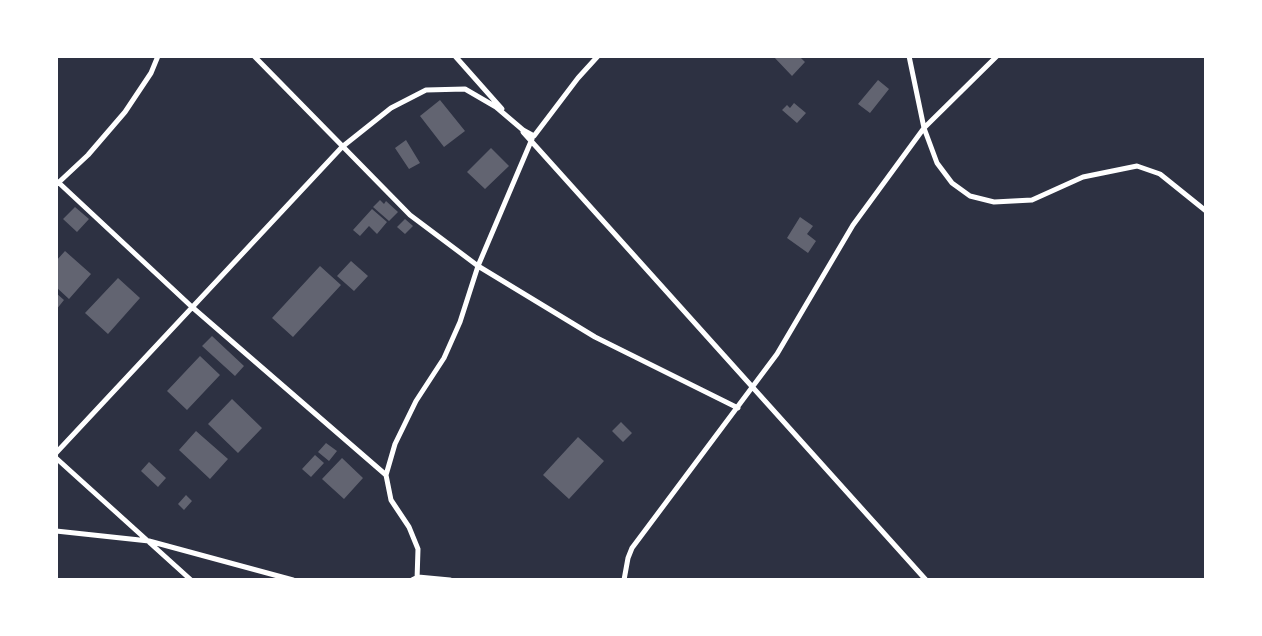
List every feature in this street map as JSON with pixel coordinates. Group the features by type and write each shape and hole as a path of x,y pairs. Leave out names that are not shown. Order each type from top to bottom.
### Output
{"street":[{"path":"158,56 151,74 125,112 88,155 57,183 192,306 386,475"},
{"path":"254,56 410,215 478,266 595,337 738,408"},
{"path":"456,56 515,123"},
{"path":"418,578 418,549 409,526 391,500 386,475 395,444 416,401 444,358 460,322 478,266 532,138 578,78 598,56"},
{"path":"909,56 924,128 937,163 952,183 970,196 994,202 1032,200 1083,177 1137,166 1160,174 1206,211"},
{"path":"624,580 632,548 777,354 853,225 924,128 997,56"},
{"path":"56,453 342,147 391,108 426,90 465,89 496,107 532,138 752,388 926,580"},
{"path":"56,458 192,580"},
{"path":"56,531 149,541 293,580"},
{"path":"412,580 418,578 450,580"}],"building":[{"path":"773,56 799,56 805,62 792,76"},
{"path":"878,80 889,89 870,113 858,104"},
{"path":"440,100 465,131 444,147 420,116"},
{"path":"794,103 806,113 797,123 782,110 787,105 790,108"},
{"path":"406,140 420,163 409,169 395,148"},
{"path":"491,148 509,166 485,189 467,172"},
{"path":"380,200 384,204 386,201 398,212 389,221 373,207"},
{"path":"75,207 89,219 77,232 63,219"},
{"path":"372,209 387,222 377,234 369,226 360,236 353,230"},
{"path":"800,217 813,226 807,234 816,241 808,253 787,238"},
{"path":"405,219 413,226 405,234 397,227"},
{"path":"65,251 91,274 69,299 56,287 56,261"},
{"path":"351,261 368,276 354,291 337,276"},
{"path":"320,266 341,285 293,337 272,318"},
{"path":"118,278 140,298 108,334 85,313"},
{"path":"56,293 64,300 56,310"},
{"path":"212,336 244,366 235,376 202,346"},
{"path":"200,356 220,375 187,410 167,391"},
{"path":"232,399 262,428 238,453 208,424"},
{"path":"621,422 632,433 623,442 612,431"},
{"path":"196,431 228,459 210,479 179,450"},
{"path":"578,437 604,461 569,499 543,475"},
{"path":"326,443 337,451 329,461 318,452"},
{"path":"315,455 324,463 311,477 302,469"},
{"path":"342,458 363,478 344,499 322,479"},
{"path":"149,462 166,478 158,487 141,471"},
{"path":"186,495 192,501 184,510 178,504"}]}
